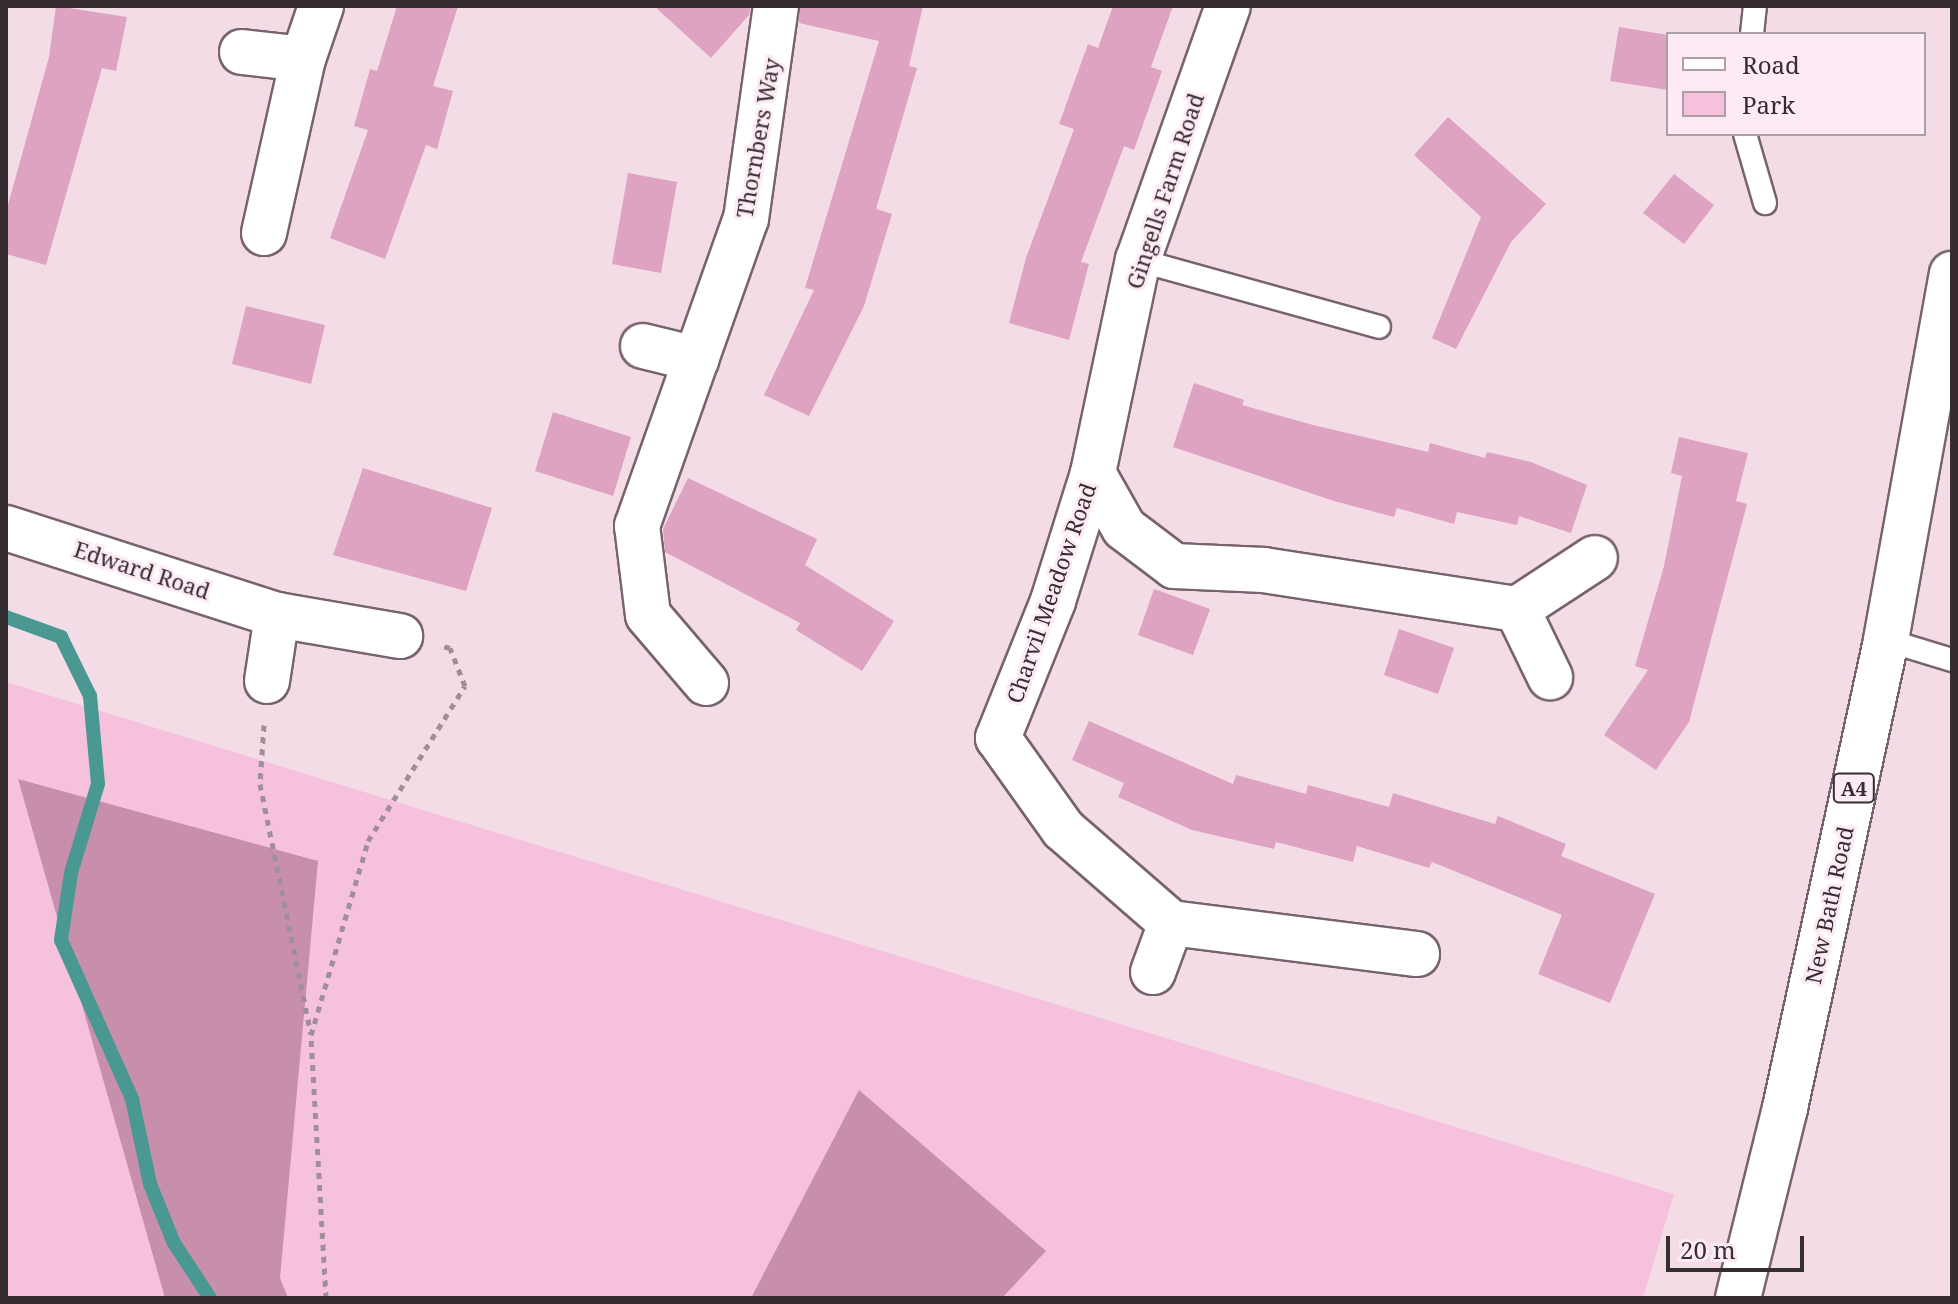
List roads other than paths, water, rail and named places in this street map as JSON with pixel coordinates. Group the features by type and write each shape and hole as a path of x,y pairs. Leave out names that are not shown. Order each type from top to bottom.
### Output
{"street":[{"path":"264,233 303,59 321,6"},
{"name":"Thornbers Way","path":"706,683 648,615 637,526 746,219 776,6"},
{"name":"Gingells Farm Road","path":"1093,473 1138,260 1228,6"},
{"path":"242,52 303,59"},
{"name":"New Bath Road","path":"1738,1298 1785,1108 1886,640 1952,274"},
{"path":"643,346 696,359"},
{"name":"Charvil Meadow Road","path":"1093,473 1124,528 1174,566 1264,570 1517,609"},
{"name":"Charvil Meadow Road","path":"1093,473 1053,601 998,738 1063,829 1171,923"},
{"name":"Edward Road","path":"6,528 277,615 400,636"},
{"path":"1550,677 1517,609 1595,558"},
{"path":"267,681 277,615"},
{"path":"1153,972 1171,923 1417,954"}],"lane":[{"path":"1752,32 1755,6"},
{"path":"1746,136 1765,203"},
{"path":"1138,260 1379,327"},
{"path":"1886,640 1952,660"}],"waterway":[{"path":"6,617 61,637 90,696 98,784 71,873 61,940 132,1099 150,1184 174,1243 210,1298"}]}
